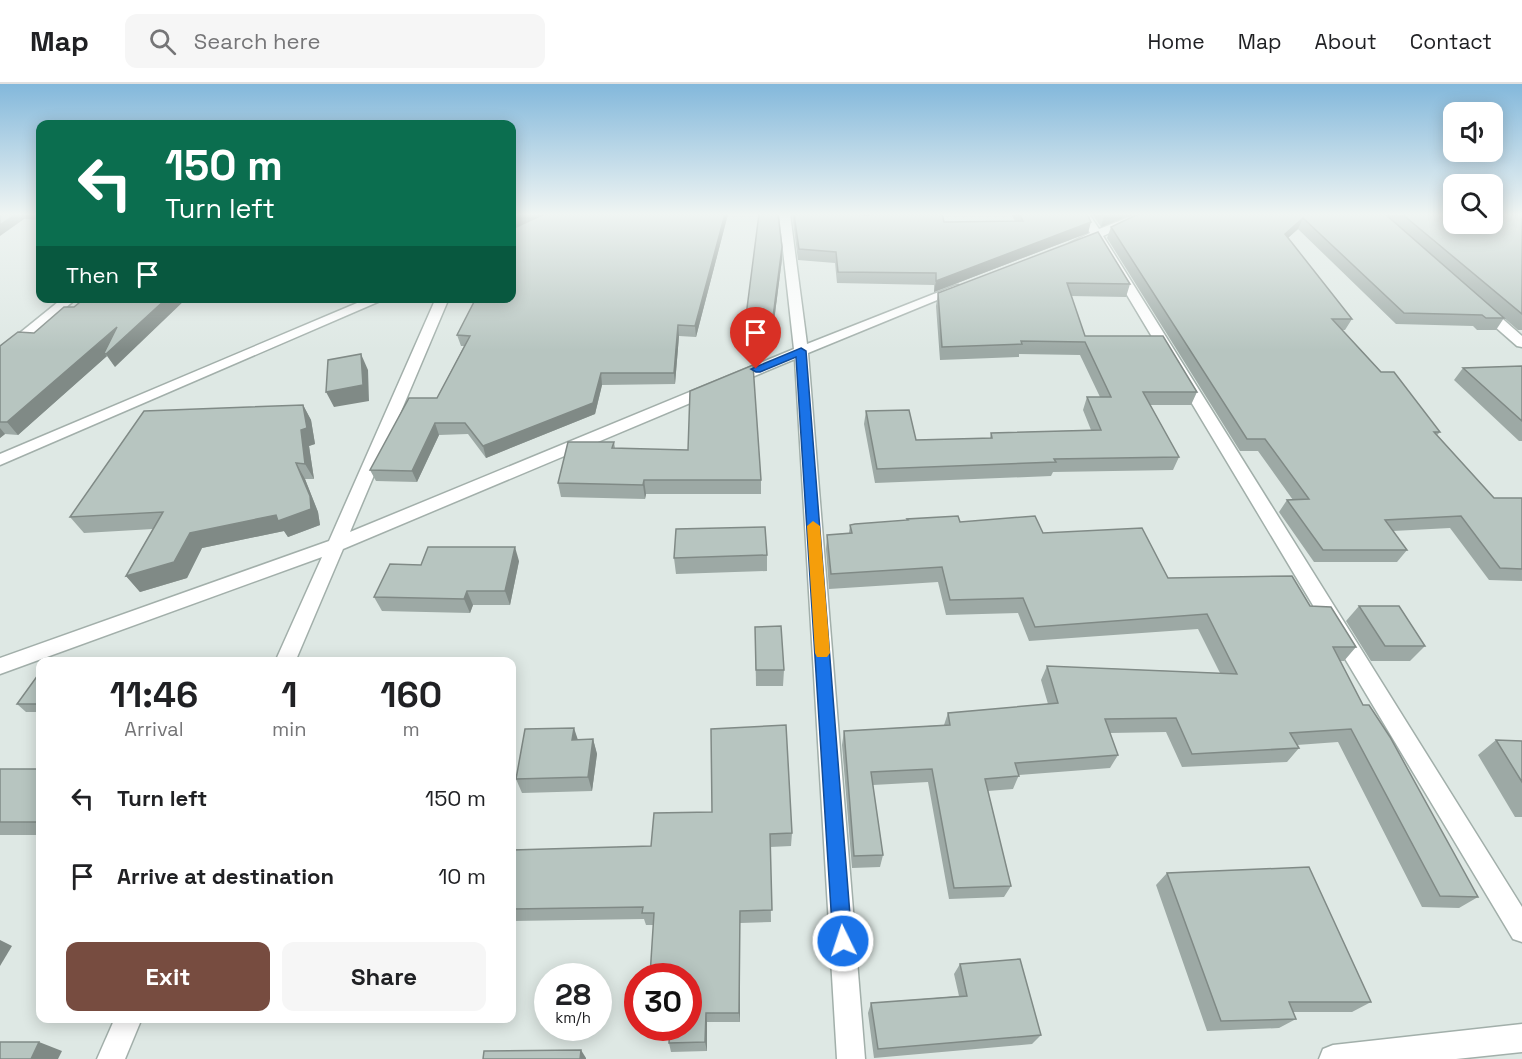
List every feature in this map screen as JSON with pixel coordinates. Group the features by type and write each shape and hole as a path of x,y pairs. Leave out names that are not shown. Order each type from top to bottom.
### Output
{"street":[{"path":"790,260 801,351 851,1059"},
{"path":"1114,260 1522,930"},
{"path":"0,666 336,544 801,351 977,282"},
{"path":"1470,297 1522,343"},
{"path":"0,356 65,303"},
{"path":"0,460 369,303"},
{"path":"287,657 441,303"},
{"path":"111,1059 127,1023"},
{"path":"1333,1059 1522,1038"}],"building":[{"path":"516,260 713,260 695,326 678,325 674,373 601,373 593,403 483,446 465,423 435,423 412,471 370,470 409,398 437,398 470,336 457,335 473,303 516,303"},
{"path":"753,260 780,260 773,317 746,316"},
{"path":"837,260 992,260 936,281 936,273 838,272"},
{"path":"1026,260 1115,260 1130,284 1067,283 1085,336 1163,336 1197,392 1143,392 1179,457 1054,459 1056,462 877,469 866,411 909,410 916,440 992,438 991,433 1101,430 1087,397 1111,397 1085,342 1021,341 1022,344 942,347 938,293"},
{"path":"1132,260 1305,260 1352,319 1332,319 1381,372 1394,372 1440,432 1434,432 1494,498 1522,498 1522,569 1500,568 1461,516 1385,520 1407,550 1323,550 1287,500 1309,499 1265,439 1247,439"},
{"path":"1347,260 1437,260 1504,318 1486,318 1482,315 1404,313"},
{"path":"1457,260 1522,260 1522,314"},
{"path":"79,303 162,303 106,354 104,353 117,327 7,422 0,422 0,346 18,332 34,333 64,307 74,307"},
{"path":"361,354 363,385 326,392 328,360"},
{"path":"753,365 761,480 644,480 643,485 558,483 568,442 614,442 612,448 688,450 690,391"},
{"path":"1522,366 1522,421 1463,368"},
{"path":"303,405 307,428 301,430 305,464 296,463 310,496 311,509 278,521 276,515 190,533 174,562 126,576 163,512 70,517 144,411"},
{"path":"958,516 960,522 1035,516 1043,533 1142,528 1168,578 1292,576 1310,606 1331,607 1356,647 1333,647 1363,705 1369,705 1390,737 1478,897 1440,896 1351,729 1290,733 1299,748 1192,754 1176,718 1105,719 1118,755 1015,763 1019,776 985,779 1011,886 954,888 932,769 871,772 883,855 854,856 844,731 950,725 948,713 1058,703 1047,666 1237,674 1207,614 1035,627 1023,598 950,600 942,567 831,574 827,535 852,533 850,525 855,524"},
{"path":"765,527 767,555 674,558 676,529"},
{"path":"428,547 515,547 505,591 467,591 464,599 374,597 390,564 421,565"},
{"path":"1359,606 1399,606 1425,646 1385,646"},
{"path":"781,626 784,670 756,670 755,627"},
{"path":"36,678 36,704 17,704"},
{"path":"786,725 792,833 770,834 772,910 740,911 739,1013 706,1013 705,1042 669,1043 669,1041 702,1041 702,963 651,963 654,913 642,913 643,907 516,909 516,850 651,846 654,813 712,812 711,729"},
{"path":"574,728 572,740 593,739 588,777 516,779 525,729"},
{"path":"1496,740 1522,741 1522,782"},
{"path":"0,769 36,769 36,822 0,822"},
{"path":"1309,867 1371,1002 1289,1002 1296,1019 1221,1021 1167,873"},
{"path":"1020,959 1041,1035 878,1049 871,1003 967,996 960,964"},
{"path":"0,1042 39,1042 31,1059 0,1059"},
{"path":"581,1050 580,1059 483,1059 484,1051"}],"slow traffic":[{"path":"813,526 822,653"}],"route":[{"path":"756,369 801,351 843,941"}]}
